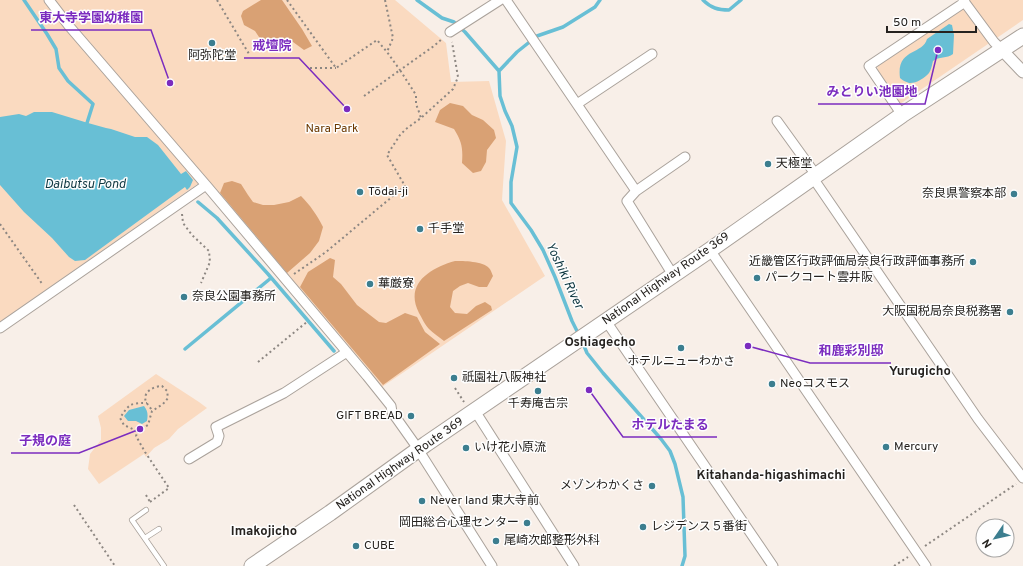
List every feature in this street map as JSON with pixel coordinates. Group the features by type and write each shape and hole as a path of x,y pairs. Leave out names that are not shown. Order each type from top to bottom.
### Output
{"highway":[{"name":"National Highway Route 369","path":"252,566 330,514 418,450 710,250 902,115 1023,36"}],"street":[{"path":"49,0 69,26 286,279 391,406 392,412 492,566"},
{"path":"457,28 500,0"},
{"path":"506,0 636,191"},
{"path":"902,115 869,66 964,1 994,42 1023,72"},
{"path":"577,104 652,54"},
{"path":"777,121 1020,481"},
{"path":"673,275 627,201 636,191 685,157"},
{"path":"0,328 206,185"},
{"path":"710,250 926,566"},
{"path":"606,321 773,566"},
{"path":"189,459 217,442 220,436 216,427 284,392 347,352"},
{"path":"473,412 574,566"}],"lane":[{"path":"146,510 132,520 164,566"},
{"path":"145,538 159,529"}],"path":[{"path":"217,0 249,54"},
{"path":"287,0 336,68"},
{"path":"385,0 393,38 387,52"},
{"path":"364,96 457,28"},
{"path":"286,279 326,252 406,186 387,155 400,135 421,118 453,88 458,78 457,28"},
{"path":"310,68 336,68 377,40 400,70 416,95 416,104 421,118"},
{"path":"181,203 183,223 192,235 209,251 210,262 201,283"},
{"path":"0,224 49,294"},
{"path":"258,362 304,324"},
{"path":"146,495 150,502 169,488 136,436 138,431 148,425 152,411 163,404 168,398 166,391 162,386 156,386 150,389 147,394 146,400 152,411"},
{"path":"455,388 473,412"},
{"path":"138,431 124,426 120,418 127,407 136,403 147,403"},
{"path":"894,566 1020,481"},
{"path":"74,505 115,566"}],"green space":[{"name":"Nara Park","path":"0,0 395,0 446,43 451,82 489,81 506,141 502,200 545,276 382,387 292,282 206,178 0,322"},
{"path":"968,0 1023,0 1023,20 900,104 878,71 877,65"},
{"path":"156,374 207,408 178,429 169,439 154,448 146,457 144,454 99,484 88,469 90,454 101,440 101,428 98,416"}],"shaded area":[{"path":"261,0 282,0 312,46 304,50 289,39 271,46 266,45 255,31 244,25 241,16 243,11"},
{"path":"450,103 463,106 472,115 483,120 494,130 496,138 487,150 486,162 481,171 473,173 462,163 461,145 454,129 435,122 440,110"},
{"path":"232,181 241,184 253,202 263,205 274,205 289,202 301,196 318,218 323,227 319,241 310,253 287,273 220,193 224,183"},
{"path":"330,258 335,260 333,277 341,284 357,305 379,322 386,323 405,313 417,317 425,332 440,344 383,385 300,287 308,272"},
{"path":"455,261 482,264 489,268 493,276 487,287 479,287 468,283 453,291 450,307 455,313 467,314 476,306 485,302 491,306 492,310 444,341 425,323 415,303 415,294 417,286 429,273"}],"water":[{"path":"949,24 952,25 954,35 953,54 933,61 929,73 917,82 909,83 900,78 900,68 906,57 910,53 921,48 927,39"},
{"name":"Daibutsu Pond","path":"34,112 52,112 135,137 147,137 158,145 181,174 186,171 193,180 190,187 187,190 185,187 85,260 75,261 69,257 52,238 24,212 0,185 0,117 19,114 26,116"},
{"path":"144,406 148,415 147,421 142,424 136,421 128,421 124,416 129,410"}],"waterway":[{"path":"24,0 56,49 59,68 68,81 93,104 87,123"},
{"path":"417,0 442,18 454,22 465,32 499,71"},
{"name":"Yoshiki River","path":"579,335 543,250 531,230 511,203 511,182 517,147 512,126 500,96 499,71 517,52 537,36 563,27 595,7 600,0"},
{"name":"Yoshiki River","path":"703,0 709,5 721,10 729,10 741,0"},
{"path":"198,202 217,218 268,274 334,351"},
{"path":"185,349 271,278"},
{"name":"Yoshiki River","path":"582,341 587,353 670,451 675,464 683,497 685,556 682,566"}],"place":[{"name":"阿弥陀堂","path":"212,43"},
{"name":"みとりい池園地","path":"938,50"},
{"name":"東大寺学園幼稚園","path":"170,83"},
{"name":"戒壇院","path":"347,109"},
{"name":"天極堂","path":"768,164"},
{"name":"Tōdai-ji","path":"360,192"},
{"name":"奈良県警察本部","path":"1014,194"},
{"name":"千手堂","path":"420,229"},
{"name":"近畿管区行政評価局奈良行政評価事務所","path":"973,262"},
{"name":"パークコート雲井阪","path":"757,278"},
{"name":"華厳寮","path":"370,284"},
{"name":"奈良公園事務所","path":"184,297"},
{"name":"大阪国税局奈良税務署","path":"1010,312"},
{"name":"和鹿彩別邸","path":"748,346"},
{"name":"ホテルニューわかさ","path":"681,348"},
{"name":"祇園社八阪神社","path":"454,378"},
{"name":"Neoコスモス","path":"772,384"},
{"name":"ホテルたまる","path":"589,390"},
{"name":"千寿庵吉宗","path":"538,391"},
{"name":"GIFT BREAD","path":"411,416"},
{"name":"子規の庭","path":"140,429"},
{"name":"Mercury","path":"886,447"},
{"name":"いけ花小原流","path":"466,448"},
{"name":"メゾンわかくさ","path":"652,486"},
{"name":"Never land 東大寺前","path":"422,501"},
{"name":"岡田総合心理センター","path":"527,523"},
{"name":"レジデンス５番街","path":"643,527"},
{"name":"尾崎次郎整形外科","path":"496,541"},
{"name":"CUBE","path":"356,546"}],"district":[{"name":"Oshiagecho","path":"600,343"},
{"name":"Yurugicho","path":"920,372"},
{"name":"Kitahanda-higashimachi","path":"771,476"},
{"name":"Imakojicho","path":"264,532"}]}
